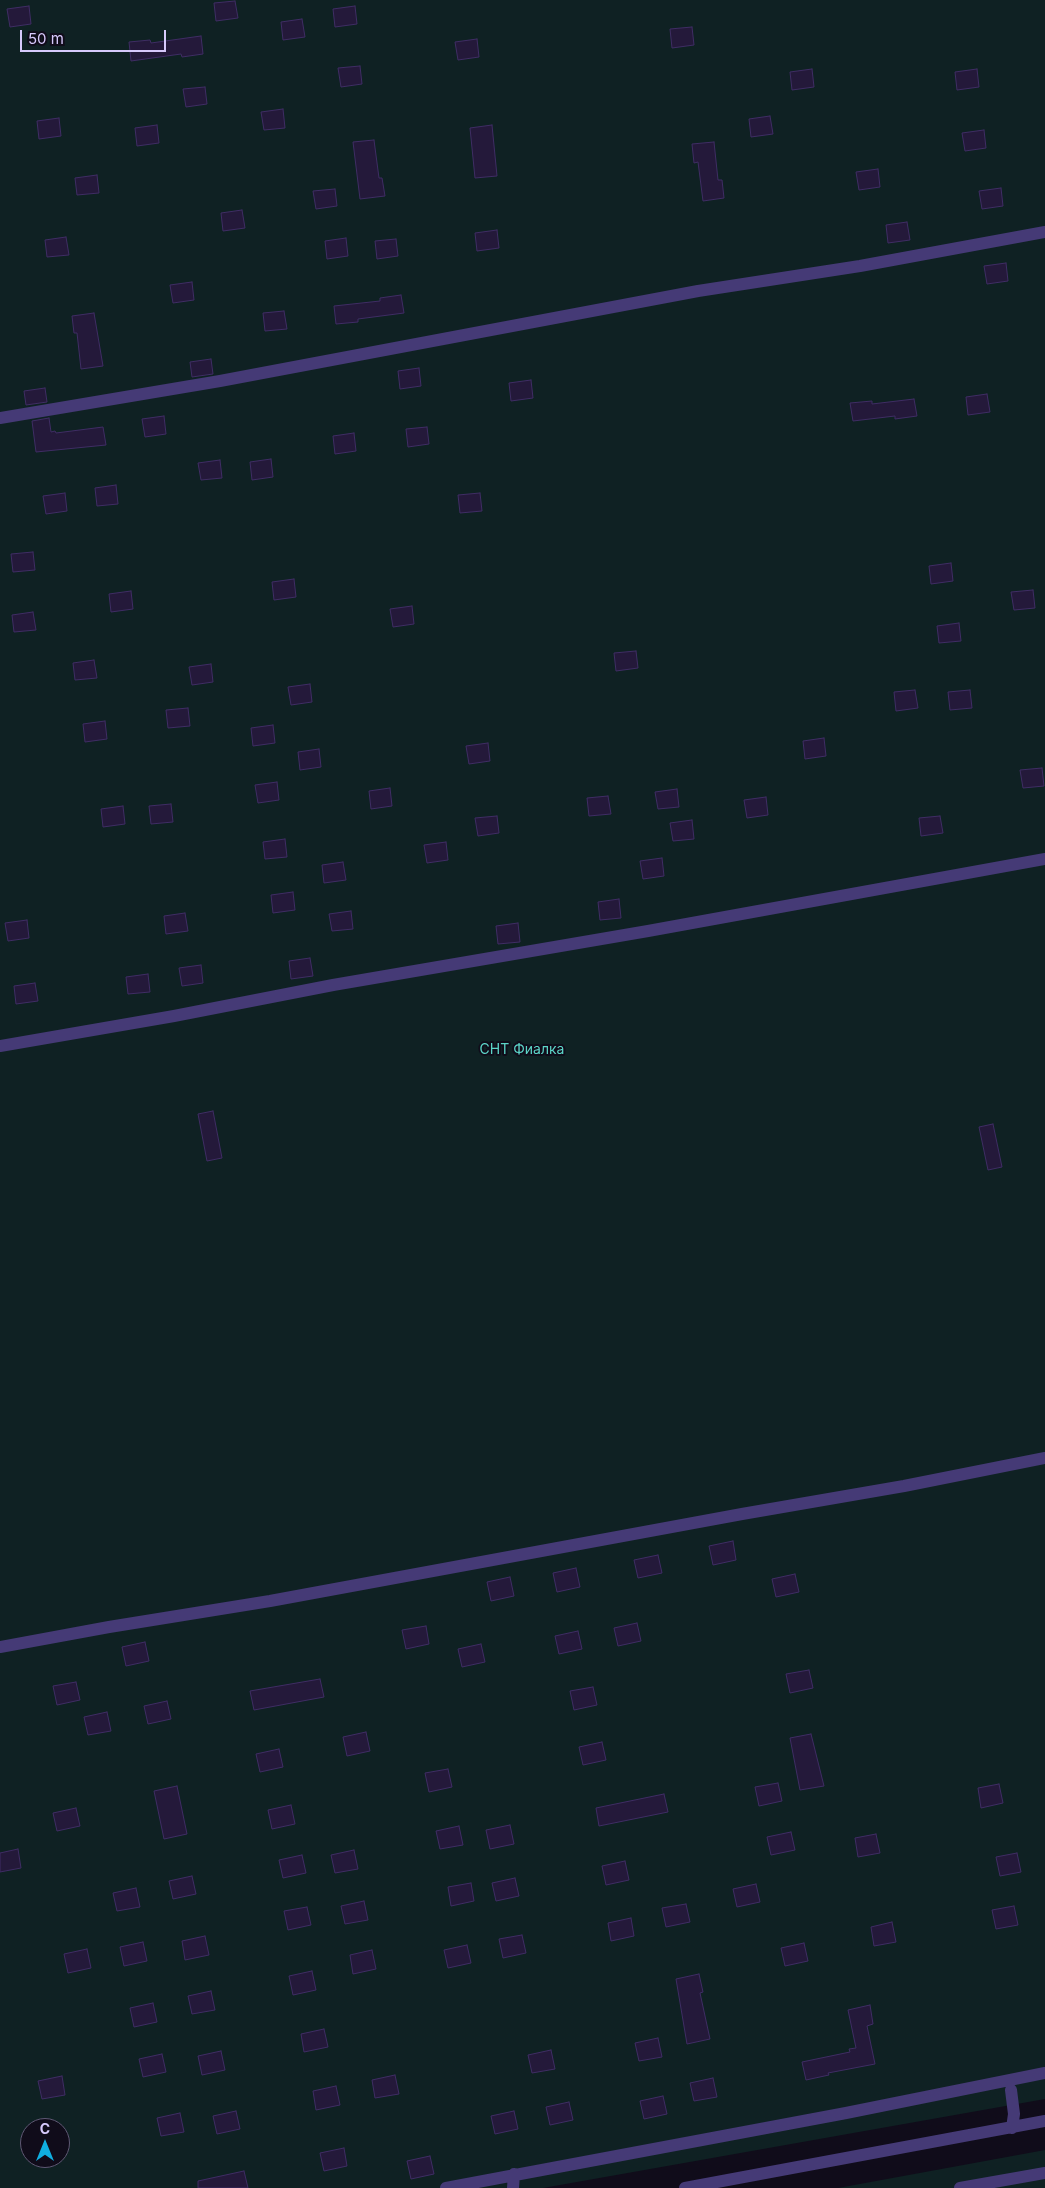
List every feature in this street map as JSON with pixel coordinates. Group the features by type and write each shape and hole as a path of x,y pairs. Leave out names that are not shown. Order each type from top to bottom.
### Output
{"street":[{"path":"0,418 220,381 698,291 860,266 1045,232"},
{"path":"0,1046 174,1016 332,985 648,932 1045,859"},
{"path":"0,1647 270,1601 904,1486 1045,1458"},
{"path":"446,2188 846,2113 1045,2073"},
{"path":"1011,2090 1014,2114 1012,2128"},
{"path":"685,2188 1045,2121"},
{"path":"960,2188 1045,2173"},
{"path":"513,2188 514,2174"}],"green space":[{"name":"СНТ Фиалка","path":"0,0 1045,0 1045,2099 543,2188 0,2188"},
{"path":"1045,2150 1045,2188 838,2188"}],"building":[{"path":"235,1 238,18 216,21 214,3"},
{"path":"29,6 31,24 10,27 7,9"},
{"path":"355,6 357,24 335,27 333,9"},
{"path":"302,19 305,37 283,40 281,22"},
{"path":"692,27 694,45 672,48 670,29"},
{"path":"201,36 203,54 182,57 181,54 131,61 129,42 150,40 151,43"},
{"path":"477,39 479,57 458,60 455,42"},
{"path":"360,66 362,84 341,87 338,68"},
{"path":"812,69 814,87 792,90 790,72"},
{"path":"977,69 979,87 957,90 955,72"},
{"path":"205,87 207,104 186,107 183,89"},
{"path":"283,109 285,128 264,130 261,112"},
{"path":"770,116 773,134 751,137 749,119"},
{"path":"59,118 61,136 39,139 37,121"},
{"path":"157,125 159,143 137,146 135,128"},
{"path":"492,125 497,176 475,178 470,128"},
{"path":"984,130 986,148 965,151 962,133"},
{"path":"374,140 379,178 382,178 385,196 360,199 353,142"},
{"path":"714,142 718,180 722,180 724,198 703,201 698,162 694,163 692,144"},
{"path":"878,169 880,187 859,190 856,172"},
{"path":"97,175 99,193 77,195 75,178"},
{"path":"1001,188 1003,206 982,209 979,191"},
{"path":"335,189 337,206 316,209 313,191"},
{"path":"242,210 245,228 223,231 221,213"},
{"path":"907,222 910,240 888,243 886,225"},
{"path":"497,230 499,248 477,251 475,233"},
{"path":"66,237 69,255 47,257 45,240"},
{"path":"346,238 348,256 327,259 325,241"},
{"path":"396,239 398,256 377,259 375,241"},
{"path":"1006,263 1008,281 987,284 984,266"},
{"path":"192,282 194,300 173,303 170,285"},
{"path":"401,295 404,313 358,319 358,322 336,324 334,306 380,301 380,298"},
{"path":"284,311 287,329 265,331 263,313"},
{"path":"94,313 103,366 81,369 77,333 74,333 72,316"},
{"path":"211,359 213,374 192,377 190,362"},
{"path":"419,368 421,386 400,389 398,371"},
{"path":"531,380 533,398 511,401 509,383"},
{"path":"45,388 47,402 26,405 24,391"},
{"path":"987,394 990,412 968,415 966,397"},
{"path":"914,399 917,416 895,419 895,416 853,421 850,403 872,401 872,404"},
{"path":"164,416 166,434 145,437 142,419"},
{"path":"49,418 51,432 55,431 56,433 103,427 106,445 36,452 32,421"},
{"path":"427,427 429,444 408,447 406,429"},
{"path":"354,433 356,451 335,454 333,436"},
{"path":"271,459 273,477 252,480 250,462"},
{"path":"220,460 222,478 201,480 198,463"},
{"path":"116,485 118,504 97,506 95,488"},
{"path":"65,493 67,511 46,514 43,496"},
{"path":"480,493 482,511 460,513 458,495"},
{"path":"33,552 35,570 13,572 11,554"},
{"path":"951,563 953,581 931,584 929,566"},
{"path":"294,579 296,597 274,600 272,582"},
{"path":"1033,590 1035,608 1014,610 1011,592"},
{"path":"131,591 133,609 111,612 109,594"},
{"path":"412,606 414,624 393,627 390,609"},
{"path":"33,612 36,630 14,632 12,615"},
{"path":"959,623 961,641 939,643 937,626"},
{"path":"636,651 638,668 616,671 614,653"},
{"path":"94,660 97,678 75,680 73,663"},
{"path":"211,664 213,682 192,685 189,667"},
{"path":"310,684 312,702 291,705 288,687"},
{"path":"915,690 918,708 896,711 894,692"},
{"path":"970,690 972,708 950,710 948,692"},
{"path":"188,708 190,726 168,728 166,710"},
{"path":"105,721 107,739 85,742 83,724"},
{"path":"273,725 275,743 253,746 251,728"},
{"path":"824,738 826,756 805,759 803,741"},
{"path":"488,743 490,761 469,764 466,746"},
{"path":"319,749 321,767 300,770 298,752"},
{"path":"1042,768 1044,786 1023,788 1020,770"},
{"path":"277,782 279,800 258,803 255,785"},
{"path":"390,788 392,806 371,809 369,791"},
{"path":"677,789 679,807 658,809 655,792"},
{"path":"608,796 611,814 589,816 587,798"},
{"path":"766,797 768,815 747,818 744,800"},
{"path":"171,804 173,822 151,824 149,806"},
{"path":"123,806 125,824 103,827 101,809"},
{"path":"497,816 499,833 478,836 475,818"},
{"path":"940,816 943,833 921,836 919,818"},
{"path":"692,820 694,839 673,841 670,823"},
{"path":"285,839 287,857 265,859 263,842"},
{"path":"446,842 448,860 427,863 424,845"},
{"path":"662,858 664,876 643,879 640,861"},
{"path":"343,862 346,880 324,883 322,865"},
{"path":"293,892 295,910 273,913 271,895"},
{"path":"619,899 621,918 600,920 598,902"},
{"path":"351,911 353,929 332,931 329,914"},
{"path":"185,913 188,931 166,934 164,916"},
{"path":"27,920 29,938 8,941 5,923"},
{"path":"518,923 520,942 498,944 496,926"},
{"path":"310,958 313,976 291,979 289,961"},
{"path":"201,965 203,983 182,986 179,968"},
{"path":"148,974 150,992 128,994 126,977"},
{"path":"35,983 38,1001 16,1004 14,986"},
{"path":"213,1111 222,1158 207,1161 198,1114"},
{"path":"993,1124 1002,1167 988,1170 979,1127"},
{"path":"733,1541 736,1560 713,1565 709,1546"},
{"path":"658,1555 662,1573 638,1578 634,1560"},
{"path":"576,1568 580,1587 557,1592 553,1573"},
{"path":"795,1574 799,1592 776,1597 772,1579"},
{"path":"510,1577 514,1596 491,1601 487,1582"},
{"path":"637,1623 641,1641 618,1646 614,1628"},
{"path":"426,1626 429,1644 406,1649 402,1630"},
{"path":"578,1631 582,1649 559,1654 555,1636"},
{"path":"145,1642 149,1661 126,1666 122,1647"},
{"path":"481,1644 485,1662 462,1667 458,1649"},
{"path":"809,1670 813,1688 790,1693 786,1674"},
{"path":"320,1679 324,1697 254,1710 250,1691"},
{"path":"76,1682 80,1700 57,1705 53,1686"},
{"path":"593,1687 597,1705 574,1710 570,1691"},
{"path":"167,1701 171,1719 148,1724 144,1706"},
{"path":"107,1712 111,1731 88,1735 84,1717"},
{"path":"366,1732 370,1751 347,1756 343,1737"},
{"path":"811,1734 824,1786 800,1790 790,1738"},
{"path":"602,1742 606,1760 583,1765 579,1747"},
{"path":"279,1749 283,1767 260,1772 256,1754"},
{"path":"448,1769 452,1787 429,1792 425,1773"},
{"path":"778,1783 782,1801 759,1806 755,1787"},
{"path":"999,1784 1003,1803 981,1808 978,1788"},
{"path":"177,1786 187,1834 164,1839 154,1791"},
{"path":"664,1794 668,1812 599,1826 596,1808"},
{"path":"291,1805 295,1824 272,1829 268,1810"},
{"path":"76,1808 80,1826 57,1831 53,1813"},
{"path":"510,1825 514,1844 490,1849 486,1830"},
{"path":"459,1826 463,1845 440,1849 436,1831"},
{"path":"791,1832 795,1850 771,1855 767,1837"},
{"path":"876,1834 880,1853 858,1857 855,1838"},
{"path":"18,1849 21,1868 0,1872 0,1853"},
{"path":"354,1850 358,1869 335,1873 331,1855"},
{"path":"1017,1853 1021,1872 1000,1876 996,1857"},
{"path":"302,1855 306,1873 283,1878 279,1860"},
{"path":"625,1861 629,1880 606,1885 602,1866"},
{"path":"192,1876 196,1894 173,1899 169,1881"},
{"path":"515,1878 519,1896 496,1901 492,1883"},
{"path":"471,1883 474,1901 451,1906 448,1887"},
{"path":"756,1884 760,1902 737,1907 733,1889"},
{"path":"136,1888 140,1907 117,1911 113,1893"},
{"path":"364,1901 368,1920 345,1924 341,1906"},
{"path":"686,1904 690,1922 666,1927 662,1908"},
{"path":"1014,1906 1018,1925 996,1929 992,1910"},
{"path":"307,1907 311,1925 288,1930 284,1911"},
{"path":"631,1918 634,1936 611,1941 608,1923"},
{"path":"892,1922 896,1942 874,1946 871,1927"},
{"path":"522,1935 526,1953 503,1958 499,1939"},
{"path":"205,1936 209,1955 185,1960 182,1941"},
{"path":"143,1942 147,1961 124,1966 120,1947"},
{"path":"804,1943 808,1961 785,1966 781,1948"},
{"path":"467,1945 471,1963 448,1968 444,1950"},
{"path":"87,1949 91,1968 68,1973 64,1954"},
{"path":"372,1950 376,1969 353,1974 350,1955"},
{"path":"312,1971 316,1990 293,1995 289,1976"},
{"path":"699,1974 703,1992 700,1993 710,2039 687,2044 676,1979"},
{"path":"211,1991 215,2010 192,2014 188,1996"},
{"path":"153,2003 157,2022 134,2027 130,2008"},
{"path":"870,2005 873,2024 867,2026 875,2064 828,2073 829,2075 806,2080 802,2062 850,2052 849,2049 856,2048 848,2010"},
{"path":"324,2029 328,2047 304,2052 301,2034"},
{"path":"658,2038 662,2057 639,2061 635,2043"},
{"path":"551,2050 555,2069 532,2073 528,2055"},
{"path":"221,2051 225,2070 202,2075 198,2056"},
{"path":"162,2054 166,2072 143,2077 139,2059"},
{"path":"395,2075 399,2094 375,2098 372,2080"},
{"path":"62,2076 65,2095 42,2099 38,2081"},
{"path":"713,2078 717,2097 694,2101 690,2083"},
{"path":"336,2086 340,2105 316,2110 313,2091"},
{"path":"663,2096 667,2114 644,2119 640,2101"},
{"path":"569,2102 573,2120 550,2125 546,2107"},
{"path":"236,2111 240,2129 217,2134 213,2116"},
{"path":"514,2111 518,2129 495,2134 491,2116"},
{"path":"180,2113 184,2132 161,2136 157,2118"},
{"path":"344,2148 347,2166 324,2171 320,2153"},
{"path":"430,2156 434,2174 411,2179 407,2161"},
{"path":"244,2171 248,2188 198,2188 198,2181"}]}
